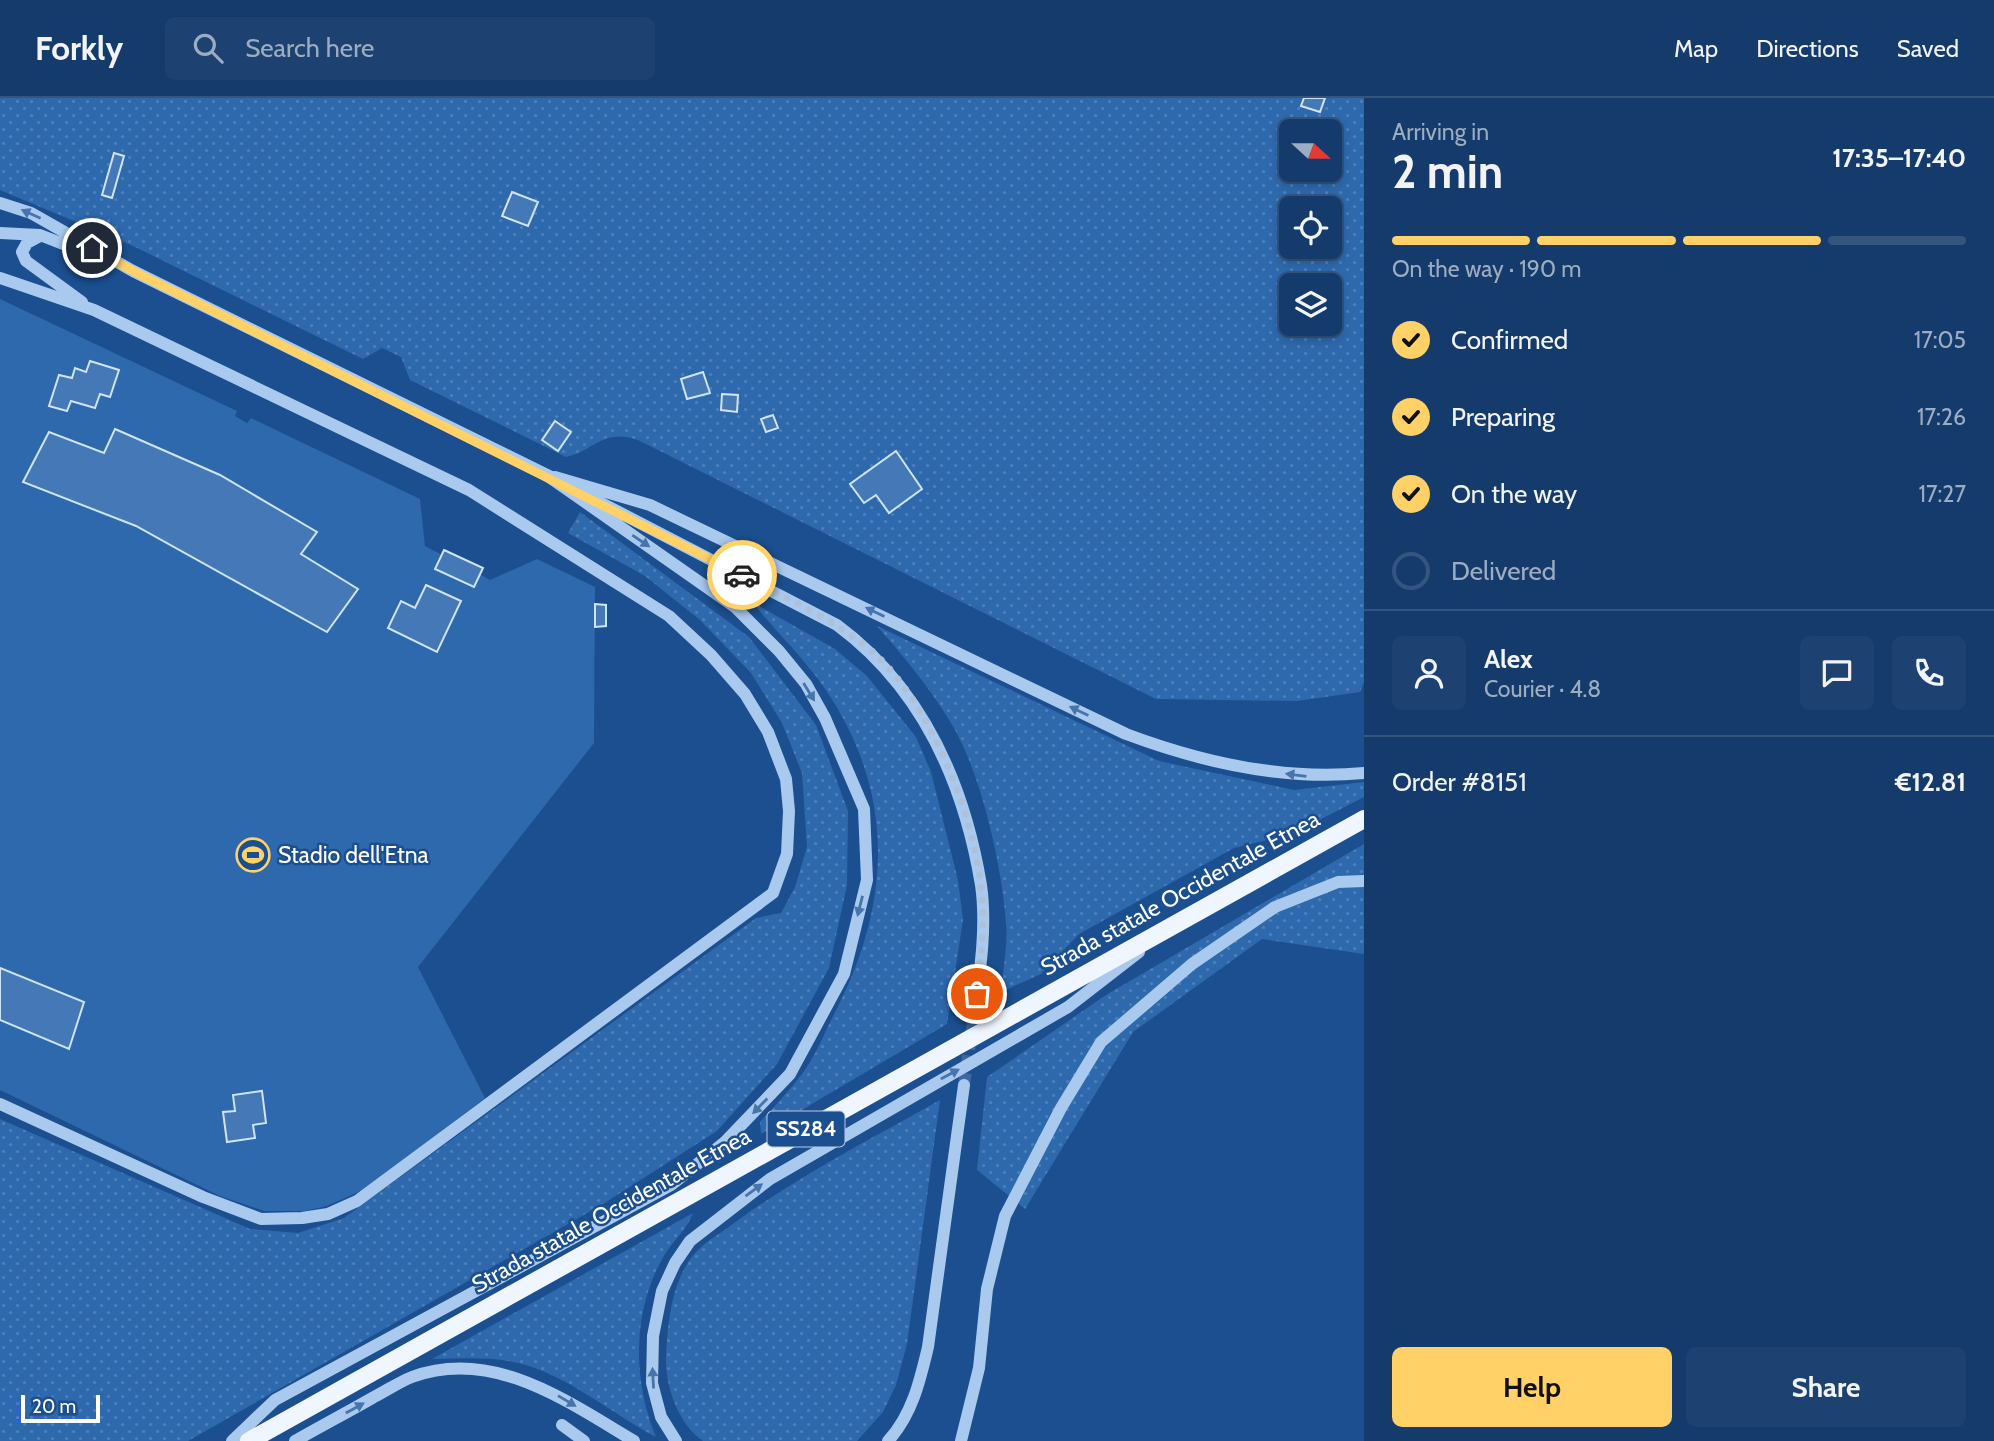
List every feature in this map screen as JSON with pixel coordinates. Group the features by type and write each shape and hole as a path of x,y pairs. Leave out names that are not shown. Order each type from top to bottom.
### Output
{"main road":[{"name":"Strada statale Occidentale Etnea","path":"250,1441 1364,819"}],"street":[{"path":"0,202 31,213 133,271 545,474 837,625 869,649 926,721 946,760 963,809 981,887 982,955 974,1014"},
{"path":"0,233 40,235 133,271"},
{"path":"40,235 27,243 22,252 26,261 94,310"},
{"path":"0,278 94,310 469,490 669,616 711,655 745,694 768,732 786,779 789,811 787,854 772,893 357,1201 328,1214 302,1219 261,1219 203,1197 0,1104"},
{"path":"545,474 650,505 1126,734 1158,746 1184,754 1298,776 1325,777 1364,773"},
{"path":"232,1441 275,1400 671,1185 725,1142 790,1074 844,974 867,880 864,809 825,718 806,684 779,651 735,607 545,474"},
{"path":"961,1441 979,1368 987,1289 1005,1216 1061,1108 1101,1042 1192,964 1275,907 1338,882 1364,881"},
{"path":"676,1441 661,1417 652,1383 653,1336 662,1291 675,1263 690,1241 770,1179 1068,1007 1174,925"},
{"path":"888,1441 899,1429 918,1389 928,1347 964,1085"},
{"path":"295,1441 412,1377 449,1370 476,1370 512,1375 546,1389 634,1441"},
{"path":"562,1424 584,1441"}],"shaded area":[{"path":"0,98 1364,98 1364,682 1360,692 1297,701 1156,699 638,440 616,436 566,457 410,380 401,357 382,348 363,359 131,245 0,190"},
{"name":"Stadio dell'Etna","path":"0,299 237,411 235,416 247,423 251,418 420,499 425,546 442,555 444,550 483,568 480,574 490,580 537,559 595,587 594,743 418,967 485,1098 365,1189 327,1206 305,1211 264,1211 220,1196 0,1090"},
{"path":"580,512 749,637 816,725 848,811 847,885 829,968 777,1064 717,1131 603,1204 188,1441 0,1441 0,1119 250,1229 298,1233 344,1218 756,918 781,913 795,887 807,847 802,773 782,723 751,673 700,620 645,576 568,533"},
{"path":"752,602 835,649 867,676 916,737 931,772 958,880 963,920 947,1024 761,1134 760,1122 806,1068 851,979 865,939 874,899 878,860 876,820 868,780 854,740 825,688"},
{"path":"877,626 1159,761 1294,790 1364,782 1364,797 1292,834 1234,848 1079,934 1041,974 1001,992 1006,940 1004,900 995,848 981,793 962,743 951,723 916,673"},
{"path":"1364,844 1364,954 1262,939 1133,1032 1025,1209 977,1170 987,1077 1106,995"},
{"path":"940,1100 907,1344 896,1385 883,1412 857,1441 703,1441 694,1434 680,1415 671,1393 666,1369 672,1302 688,1263 705,1244 783,1189"},
{"path":"693,1213 654,1275 641,1321 639,1344 643,1392 656,1437 572,1386 536,1369 497,1359 432,1359"}],"building":[{"path":"1304,98 1325,98 1320,112 1301,106"},
{"path":"114,153 124,156 112,198 102,195"},
{"path":"512,192 538,202 528,226 502,216"},
{"path":"90,361 119,370 110,397 100,394 95,408 71,401 67,411 49,406 59,375 72,378 75,368 86,372"},
{"path":"703,372 710,393 687,399 681,379"},
{"path":"722,394 738,395 737,412 721,410"},
{"path":"773,415 778,428 766,432 761,419"},
{"path":"555,421 571,432 558,451 542,440"},
{"path":"115,429 220,475 317,532 301,554 358,589 327,632 136,526 23,482 49,432 104,453"},
{"path":"896,451 922,489 889,513 876,495 864,503 850,484"},
{"path":"444,550 483,568 474,587 435,569"},
{"path":"426,585 461,601 437,652 388,628 401,601 415,608"},
{"path":"595,604 606,605 606,626 595,627"},
{"path":"0,968 84,1002 69,1049 0,1020"},
{"path":"262,1091 266,1123 253,1125 255,1138 227,1142 223,1112 235,1111 233,1095"}],"tunnel":[{"path":"964,1085 974,1014"}],"way so far":[{"path":"742,575 837,625 869,649 926,721 946,760 963,809 981,887 982,955 977,994"}],"place":[{"name":"Stadio dell'Etna","path":"253,855"}],"route":[{"path":"92,248 133,271 545,474 742,575"}]}
